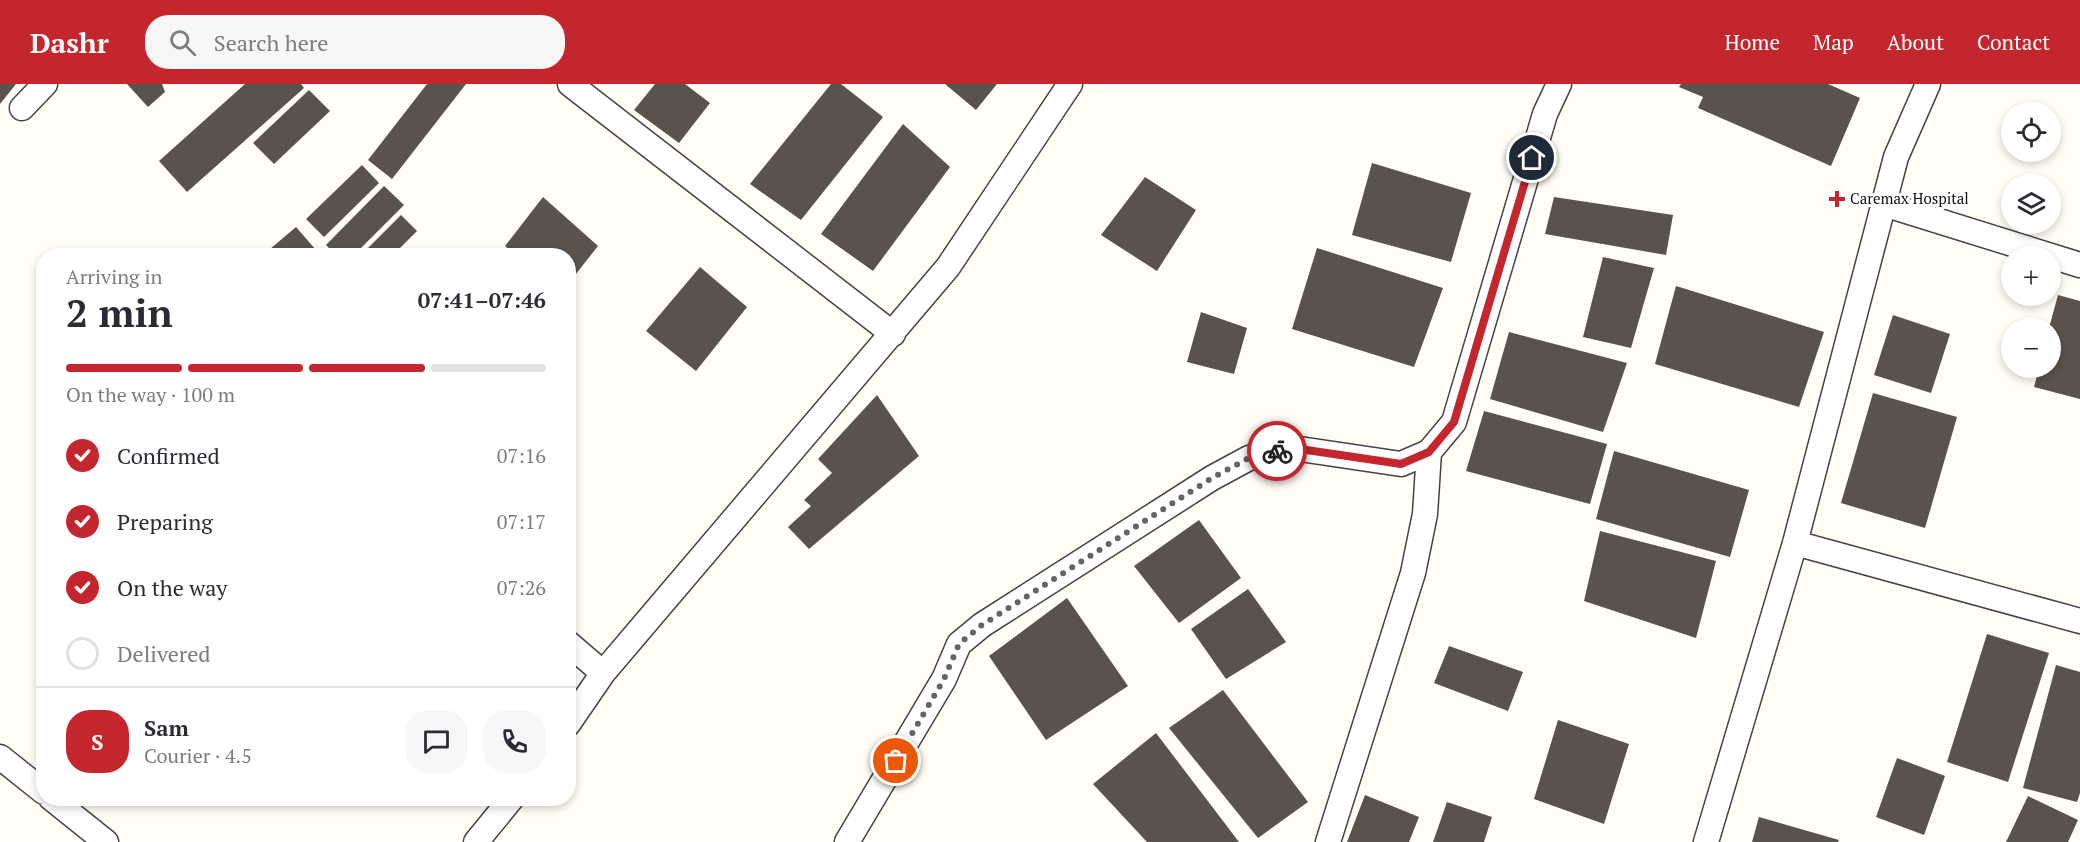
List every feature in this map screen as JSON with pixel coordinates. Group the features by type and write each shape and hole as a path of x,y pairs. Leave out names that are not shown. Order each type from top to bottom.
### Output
{"street":[{"path":"22,108 45,84"},
{"path":"570,84 893,334"},
{"path":"576,712 603,673 948,267 1071,84"},
{"path":"847,842 944,679 959,644 982,625 1212,478 1249,458 1293,448 1401,464 1429,452 1454,422 1545,114 1559,84"},
{"path":"1707,842 1795,543 1896,158 1928,84"},
{"path":"1884,204 2080,265"},
{"path":"1328,842 1413,573 1425,514 1429,452"},
{"path":"1795,543 2080,621"},
{"path":"576,650 603,673"},
{"path":"0,757 36,786"},
{"path":"61,806 106,842"},
{"path":"476,842 505,806"}],"building":[{"path":"0,84 16,84 0,104"},
{"path":"127,84 162,84 165,92 148,107"},
{"path":"245,84 301,84 304,88 187,192 159,161"},
{"path":"427,84 466,84 392,179 368,160"},
{"path":"655,84 685,84 710,103 679,143 634,110"},
{"path":"831,84 841,84 883,117 801,220 750,184"},
{"path":"945,84 997,84 976,110"},
{"path":"1681,84 1828,84 1860,98 1831,166 1698,108 1703,97 1679,87"},
{"path":"309,90 330,111 274,164 253,143"},
{"path":"903,124 950,167 873,271 821,234"},
{"path":"1372,163 1471,193 1451,262 1352,235"},
{"path":"362,165 379,183 324,237 306,219"},
{"path":"1145,177 1196,210 1157,271 1101,235"},
{"path":"384,186 404,205 361,248 329,248 326,245"},
{"path":"543,197 598,246 576,274 576,248 507,248 505,246"},
{"path":"1554,197 1673,215 1666,255 1545,234"},
{"path":"401,215 417,231 400,248 368,248"},
{"path":"296,227 314,248 271,248"},
{"path":"1317,248 1443,288 1414,367 1292,329"},
{"path":"1603,257 1654,268 1631,348 1583,337"},
{"path":"700,267 747,307 696,371 646,331"},
{"path":"1676,286 1824,332 1799,407 1655,364"},
{"path":"2061,296 2080,301 2080,399 2034,387 2036,378 2061,378 2061,318 2052,318 2055,306 2061,306"},
{"path":"1201,312 1247,328 1234,374 1187,362"},
{"path":"1893,315 1950,334 1931,393 1874,375"},
{"path":"1509,332 1627,363 1603,432 1490,399"},
{"path":"1873,393 1957,417 1925,528 1841,503"},
{"path":"877,395 919,456 809,549 788,527 811,506 804,500 832,473 818,459"},
{"path":"1484,411 1607,444 1590,504 1466,471"},
{"path":"1614,451 1749,490 1730,557 1596,519"},
{"path":"1199,520 1241,578 1179,623 1134,566"},
{"path":"1600,531 1716,561 1696,638 1584,601"},
{"path":"1248,589 1286,642 1226,679 1191,629"},
{"path":"1067,598 1128,686 1046,740 989,656"},
{"path":"1987,634 2049,653 2008,782 1947,762"},
{"path":"1449,646 1523,672 1508,711 1434,683"},
{"path":"2056,665 2080,672 2080,793 2077,802 2023,788"},
{"path":"1223,690 1308,802 1258,838 1169,728"},
{"path":"1558,720 1629,744 1604,824 1534,799"},
{"path":"1156,733 1239,842 1147,842 1093,784"},
{"path":"1897,758 1945,776 1924,835 1876,817"},
{"path":"1365,795 1419,817 1409,842 1347,842"},
{"path":"2028,796 2078,820 2068,842 2006,842"},
{"path":"1447,802 1492,817 1484,842 1433,842"},
{"path":"1759,817 1839,840 1838,842 1752,842"}],"way so far":[{"path":"896,761 944,679 959,644 982,625 1212,478 1249,458 1277,451"}],"place":[{"name":"Caremax Hospital","path":"1837,199"}],"route":[{"path":"1277,451 1293,448 1401,464 1429,452 1454,422 1532,158"}]}
